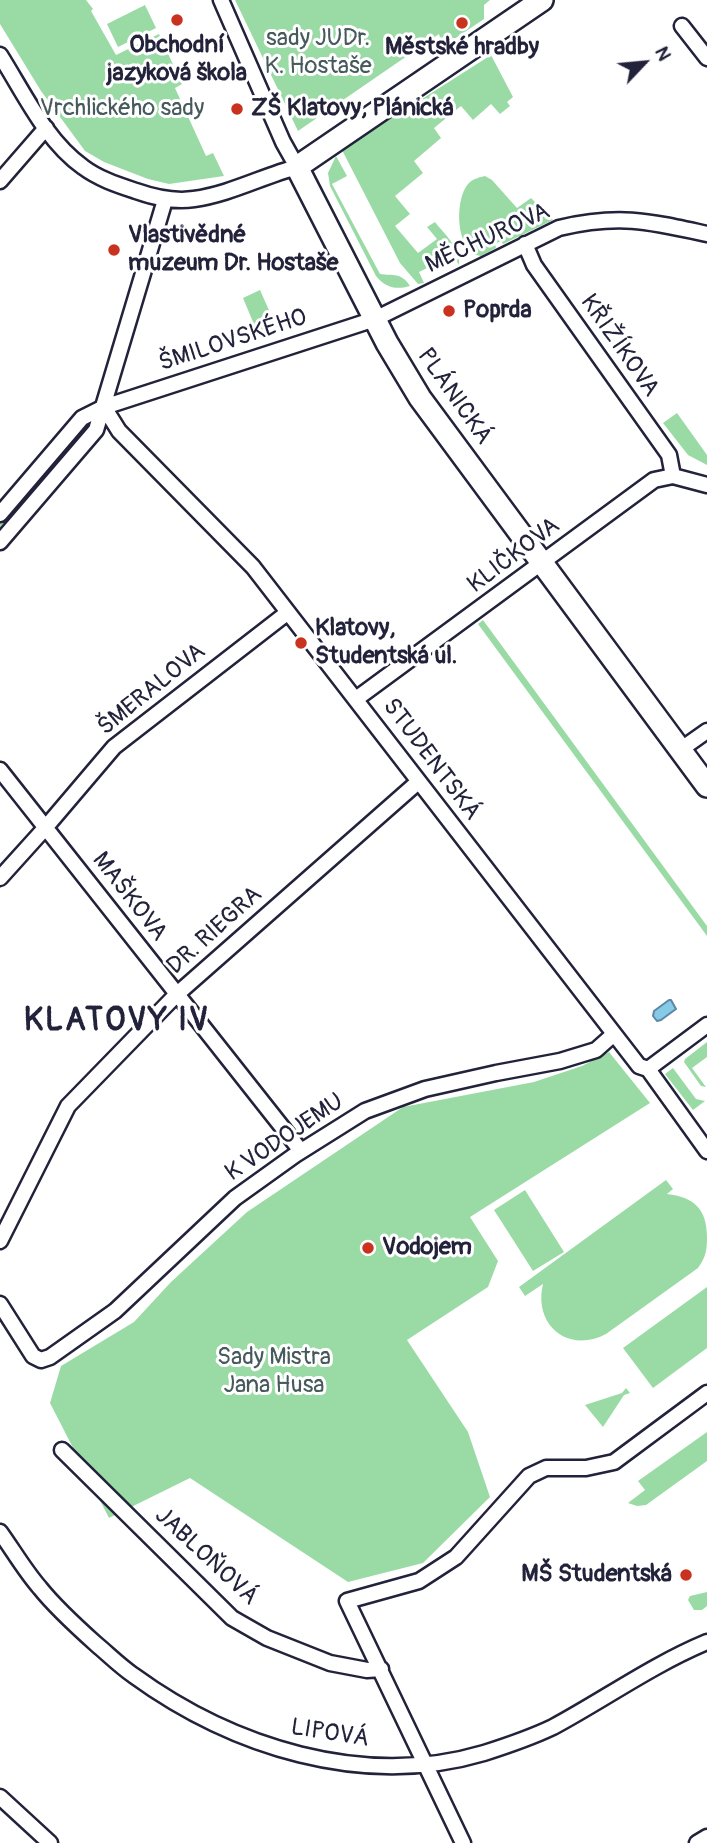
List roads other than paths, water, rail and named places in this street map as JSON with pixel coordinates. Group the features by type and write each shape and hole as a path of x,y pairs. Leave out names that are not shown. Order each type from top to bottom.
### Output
{"main road":[{"path":"297,167 541,0"},
{"name":"PLÁNICKÁ","path":"297,167 402,370 420,398 707,786"}],"street":[{"name":"PLÁNICKÁ","path":"221,0 283,142 297,167"},
{"path":"682,26 707,58"},
{"path":"0,55 46,128 64,150 97,177 165,200 195,199 297,167"},
{"path":"0,181 46,128"},
{"path":"0,542 96,430 165,200"},
{"name":"MĚCHUROVA","path":"375,319 559,228 592,220 624,219 649,221 707,234"},
{"name":"KŘIŽÍKOVA","path":"525,244 534,265 669,455 673,476"},
{"name":"ŠMILOVSKÉHO","path":"0,514 82,418 104,407 375,319"},
{"name":"STUDENTSKÁ","path":"104,407 119,430 253,567 639,1066 648,1069 707,1151"},
{"path":"673,476 707,485"},
{"name":"KLIČKOVA","path":"355,699 653,480 673,476"},
{"name":"ŠMERALOVA","path":"0,877 114,747 287,613"},
{"path":"680,750 707,731"},
{"name":"MAŠKOVA","path":"0,770 301,1151"},
{"name":"DR. RIEGRA","path":"0,1241 68,1106 176,995 418,782"},
{"path":"648,1069 707,1025"},
{"name":"K VODOJEMU","path":"0,1304 33,1356 41,1360 80,1337 115,1311 235,1198 301,1151 365,1111 425,1090 560,1061 596,1050 614,1034"},
{"path":"463,1843 347,1601 419,1581 456,1557 529,1476 538,1470 554,1467 586,1468 614,1462 707,1394"},
{"name":"JABLOŇOVÁ","path":"62,1450 232,1618 267,1638 330,1663 368,1670 381,1669"},
{"name":"LIPOVÁ","path":"0,1532 40,1589 132,1675 207,1720 251,1741 291,1753 329,1760 378,1765 427,1765 483,1753 551,1728 650,1669 707,1642"},
{"path":"0,1797 51,1843"},
{"path":"697,1843 707,1837"}],"water":[{"path":"669,1000 676,1009 657,1021 653,1016 654,1011"}],"place":[{"name":"Obchodní jazyková škola","path":"177,20"},
{"name":"Městské hradby","path":"462,23"},
{"name":"ZŠ Klatovy, Plánická","path":"237,109"},
{"name":"Vlastivědné muzeum Dr. Hostaše","path":"114,250"},
{"name":"Poprda","path":"449,311"},
{"name":"Klatovy, Studentská ul.","path":"301,643"},
{"name":"Vodojem","path":"368,1248"},
{"name":"MŠ Studentská","path":"686,1575"}],"district":[{"name":"KLATOVY IV","path":"117,1022"}],"park label":[{"name":"sady JUDr. K. Hostaše","path":"318,53"},
{"name":"Vrchlického sady","path":"122,109"},
{"name":"Sady Mistra Jana Husa","path":"274,1372"}]}
